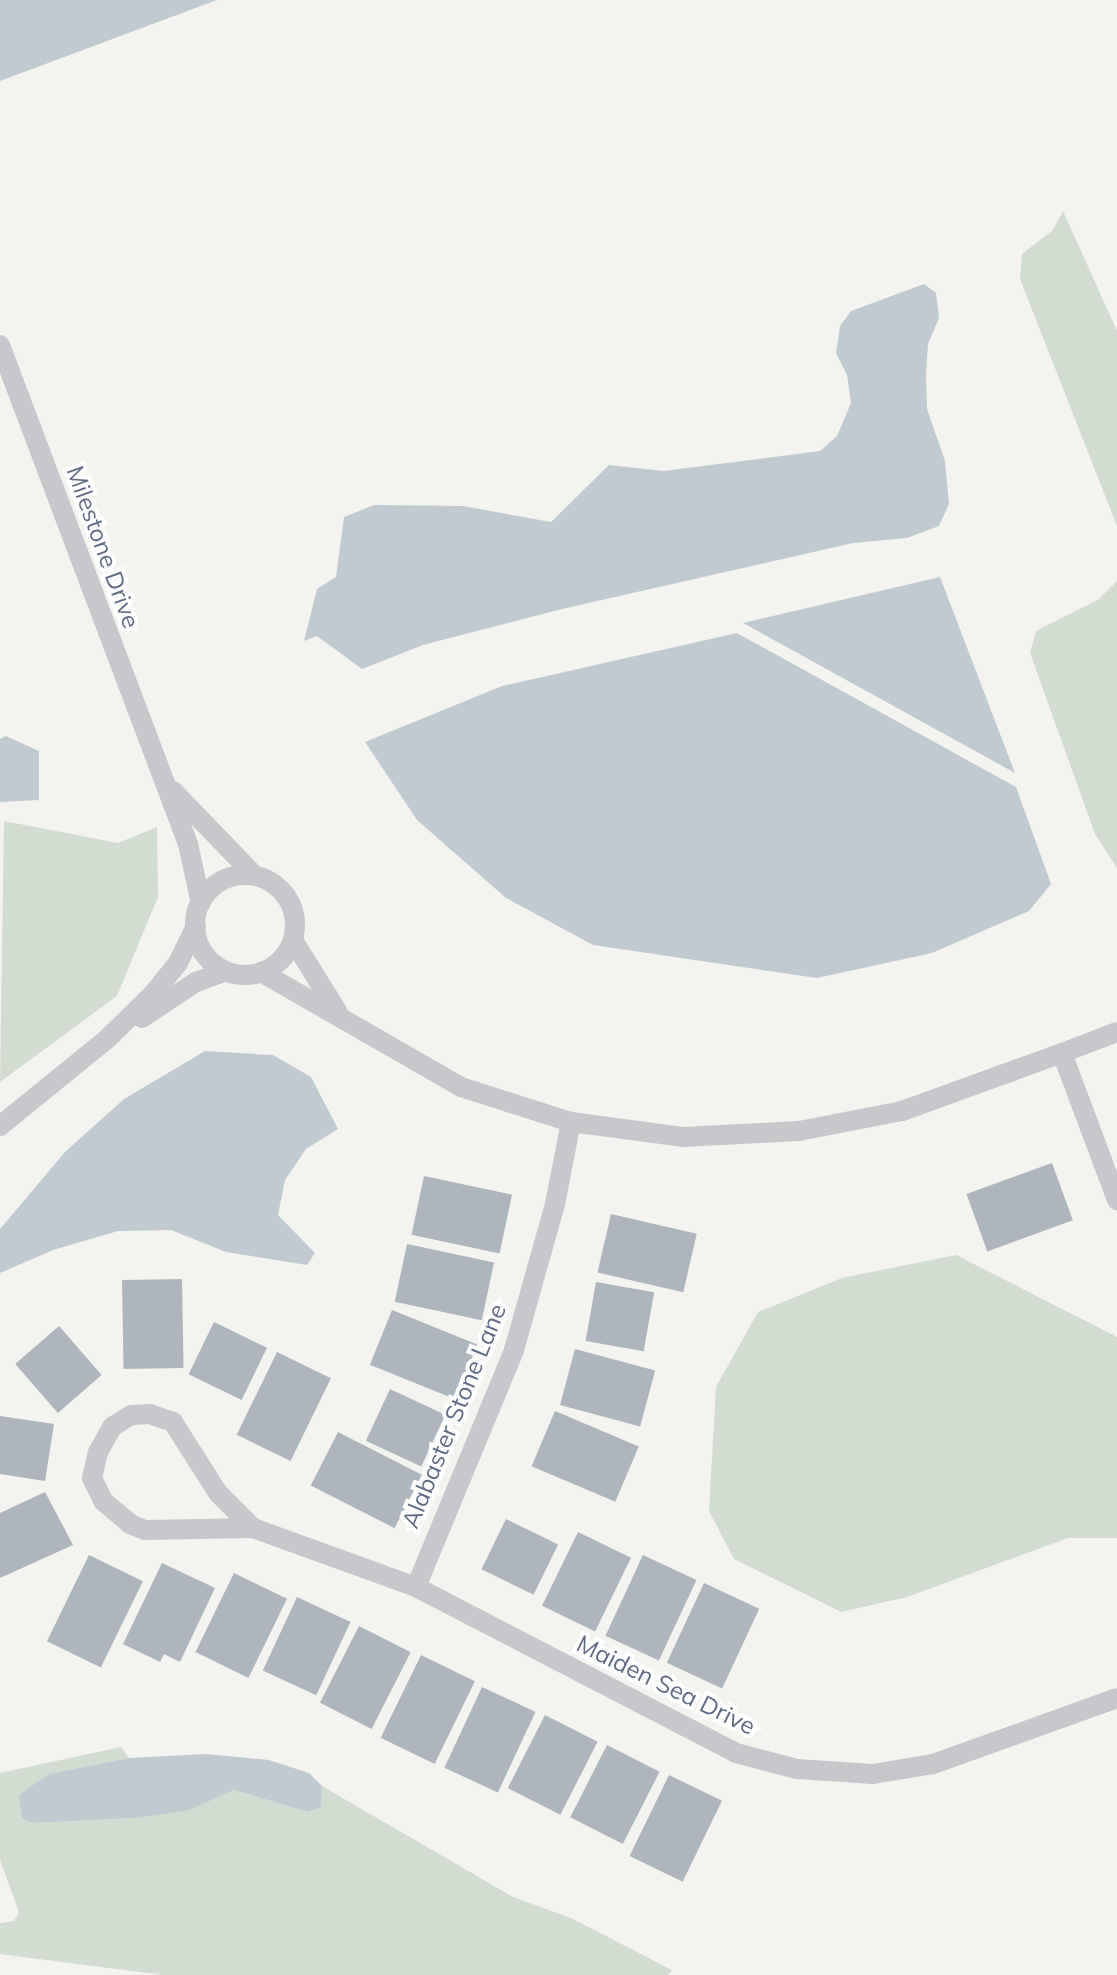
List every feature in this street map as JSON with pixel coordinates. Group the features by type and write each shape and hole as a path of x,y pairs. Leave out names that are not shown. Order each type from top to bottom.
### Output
{"street":[{"name":"Milestone Drive","path":"0,345 188,844 201,903 196,926 178,963 107,1039"},
{"name":"Milestone Drive","path":"157,768 191,814 255,876 271,882 292,907 293,940 339,1014"},
{"path":"201,903 218,883 255,876"},
{"path":"196,926 204,953 226,971"},
{"path":"261,972 286,954 293,940"},
{"path":"0,1126 107,1039 196,982 226,971 261,972 339,1014 461,1087 571,1122 684,1137 799,1131 902,1111 1117,1032"},
{"path":"1062,1053 1117,1200"},
{"name":"Alabaster Stone Lane","path":"416,1587 514,1350 555,1204 571,1122"},
{"path":"150,1414 173,1422 218,1493 253,1528 145,1530 115,1515 95,1490 92,1478 112,1427 131,1415 150,1414"},
{"name":"Maiden Sea Drive","path":"253,1528 416,1587 736,1753 797,1769 873,1774 933,1764 1117,1698"}],"shaded area":[{"path":"0,0 217,0 0,81"},
{"path":"1063,211 1117,331 1117,526 1020,279 1022,254 1053,230"},
{"path":"924,284 936,293 939,318 928,344 926,375 927,409 945,461 949,504 939,526 907,538 853,543 562,609 423,645 362,669 317,636 304,641 317,589 336,577 344,517 374,505 463,506 551,522 609,465 663,471 820,451 837,436 851,403 847,375 836,353 840,326 851,311"},
{"path":"940,577 1015,773 743,623"},
{"path":"1117,581 1117,868 1095,834 1030,653 1036,631 1098,600"},
{"path":"737,633 1016,787 1051,884 1029,911 932,953 817,978 593,945 506,898 417,820 365,742 502,686"},
{"path":"6,736 39,751 39,800 0,802 0,739"},
{"path":"4,821 118,843 157,827 158,897 117,996 0,1082"},
{"path":"205,1051 273,1055 311,1077 338,1129 306,1149 285,1180 278,1215 315,1253 307,1265 226,1252 171,1230 118,1231 53,1250 0,1273 0,1229 65,1152 124,1099"},
{"path":"956,1255 1117,1337 1117,1538 1068,1538 907,1597 841,1612 734,1559 709,1511 716,1387 758,1312 842,1278"},
{"path":"121,1747 129,1758 48,1774 19,1795 33,1823 137,1818 190,1809 234,1790 308,1812 321,1807 322,1786 513,1897 571,1918 672,1970 668,1975 163,1975 0,1954 0,1923 14,1921 19,1912 0,1860 0,1773"},
{"path":"205,1754 269,1760 309,1773 322,1786 321,1807 308,1812 234,1790 189,1810 137,1818 33,1823 22,1818 19,1795 48,1774 129,1758"}],"building":[{"path":"1052,1163 1073,1220 987,1251 966,1194"},
{"path":"424,1176 512,1195 500,1253 412,1235"},
{"path":"611,1214 697,1234 683,1292 598,1272"},
{"path":"407,1244 494,1263 482,1320 395,1302"},
{"path":"182,1279 184,1368 124,1369 122,1280"},
{"path":"596,1282 654,1292 644,1351 586,1341"},
{"path":"392,1310 477,1344 455,1399 370,1365"},
{"path":"214,1322 267,1348 242,1400 189,1374"},
{"path":"59,1326 102,1375 58,1413 15,1364"},
{"path":"575,1349 655,1370 640,1427 560,1405"},
{"path":"277,1352 331,1378 291,1461 237,1435"},
{"path":"390,1389 445,1415 421,1466 366,1441"},
{"path":"555,1411 639,1447 615,1502 532,1466"},
{"path":"0,1416 54,1424 45,1481 0,1474"},
{"path":"338,1432 422,1475 395,1528 311,1485"},
{"path":"45,1492 73,1545 0,1578 0,1513"},
{"path":"506,1519 558,1544 534,1595 481,1569"},
{"path":"578,1532 631,1558 595,1632 542,1606"},
{"path":"89,1555 143,1581 101,1668 47,1641"},
{"path":"643,1555 696,1580 659,1661 605,1636"},
{"path":"162,1563 215,1588 180,1662 164,1654 160,1662 123,1644"},
{"path":"234,1573 287,1599 248,1678 195,1652"},
{"path":"704,1583 759,1609 722,1689 667,1663"},
{"path":"297,1597 350,1622 316,1695 263,1670"},
{"path":"359,1626 411,1652 372,1729 320,1703"},
{"path":"421,1655 475,1681 435,1764 381,1738"},
{"path":"482,1687 535,1712 498,1793 444,1768"},
{"path":"545,1715 598,1742 560,1815 508,1788"},
{"path":"607,1745 660,1772 623,1844 570,1817"},
{"path":"669,1775 722,1801 683,1882 630,1856"}]}
